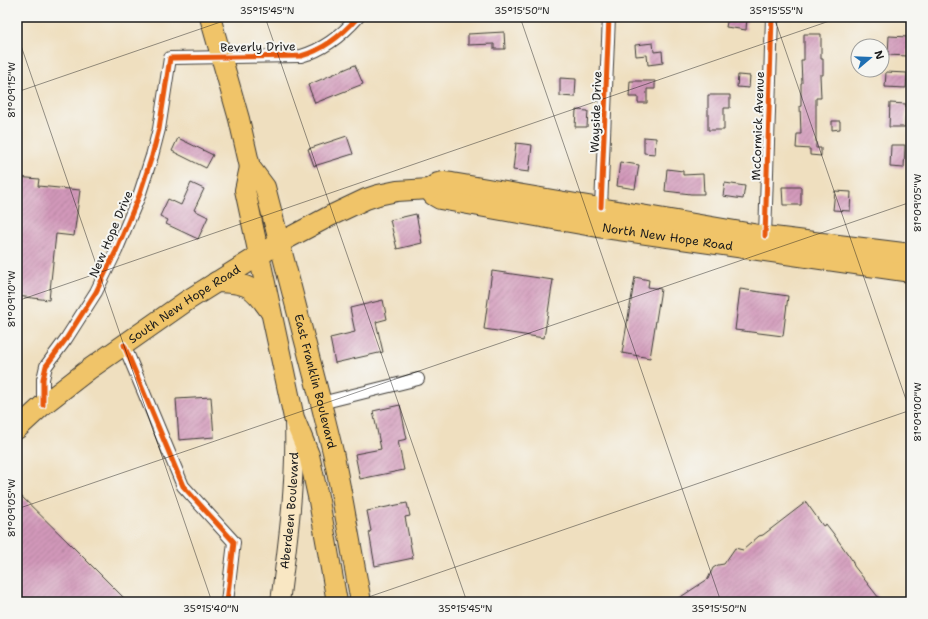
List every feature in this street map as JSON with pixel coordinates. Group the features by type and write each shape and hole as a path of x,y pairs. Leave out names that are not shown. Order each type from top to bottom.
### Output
{"main road":[{"name":"East Franklin Boulevard","path":"210,17 250,167 265,187 321,403 342,497 361,602"},
{"name":"East Franklin Boulevard","path":"250,167 245,190 294,418 309,455 319,501 337,602"},
{"name":"North New Hope Road","path":"279,243 343,209 366,199 397,191 429,189 443,182 602,207 764,236 911,254"},
{"name":"North New Hope Road","path":"429,189 440,199 598,227 911,272"},
{"path":"598,227 608,221 625,219 634,213"},
{"name":"South New Hope Road","path":"17,429 43,405 88,370 216,282 279,243"},
{"path":"216,282 236,282 254,291 272,315"},
{"name":"Aberdeen Boulevard","path":"280,602 289,536 295,443 294,418"}],"street":[{"name":"Beverly Drive","path":"170,58 265,56 291,57 311,54 343,32 358,17"},
{"name":"Wayside Drive","path":"602,207 609,17"},
{"name":"McCormick Avenue","path":"764,236 772,17"},
{"name":"New Hope Drive","path":"43,405 43,379 46,366 66,339 96,292 139,196 159,129 170,58"},
{"path":"124,345 183,486 234,542 227,602"},
{"path":"321,403 418,379"}],"building":[{"path":"728,17 747,17 746,30 726,27"},
{"path":"504,32 505,49 494,49 494,44 468,45 468,34"},
{"path":"804,34 821,34 821,59 823,59 823,75 820,75 821,98 816,98 816,148 821,148 821,156 810,155 810,149 796,148 797,134 801,134 801,60 804,60"},
{"path":"889,36 908,37 907,56 890,55"},
{"path":"653,43 654,52 662,51 663,63 648,65 647,55 636,56 635,45"},
{"path":"355,65 363,84 315,103 308,85"},
{"path":"890,72 907,73 906,88 885,87 886,78 890,78"},
{"path":"738,75 750,76 749,88 737,87"},
{"path":"560,78 576,79 575,97 560,96"},
{"path":"630,81 655,81 655,89 647,89 647,103 638,103 638,97 629,97"},
{"path":"708,95 730,95 730,108 724,108 724,130 708,130"},
{"path":"890,103 906,104 905,127 889,127"},
{"path":"576,110 588,111 587,127 575,127"},
{"path":"832,121 840,121 840,129 832,130"},
{"path":"347,136 353,154 314,166 308,149"},
{"path":"644,137 656,138 655,154 644,153"},
{"path":"178,138 213,155 206,168 172,151"},
{"path":"516,143 532,145 529,172 513,170"},
{"path":"891,145 905,145 904,168 890,167"},
{"path":"620,162 639,165 635,189 617,186"},
{"path":"667,169 683,171 683,175 703,174 704,194 665,191"},
{"path":"17,177 39,179 38,186 80,190 74,236 56,234 49,300 17,296"},
{"path":"191,183 204,189 194,210 208,217 198,239 166,224 168,220 160,216 168,199 181,205"},
{"path":"725,183 745,186 743,199 723,196"},
{"path":"782,187 801,187 801,205 783,205"},
{"path":"835,191 851,192 850,211 833,210"},
{"path":"416,214 422,243 397,249 390,220"},
{"path":"492,271 553,280 544,338 484,329"},
{"path":"635,277 649,280 648,287 661,289 650,358 622,353"},
{"path":"740,289 788,296 783,336 735,330"},
{"path":"383,300 387,319 376,322 383,352 335,363 330,338 355,332 350,308"},
{"path":"211,397 214,437 179,440 176,399"},
{"path":"400,405 407,439 398,441 404,470 360,479 355,454 381,449 373,411"},
{"path":"17,492 71,545 128,602 17,602"},
{"path":"806,502 823,526 826,524 833,533 852,560 854,566 882,602 673,602 708,579 713,568 724,564 735,548 743,550 759,536 763,535"},
{"path":"407,503 410,516 405,517 413,558 375,566 367,511"}],"cycle path":[{"path":"43,405 43,379 46,366 66,339 96,292 116,251 139,196 159,129 170,58 301,56 325,46 358,17"},
{"path":"601,207 609,17"},
{"path":"765,236 772,17"},
{"path":"124,345 183,486 234,542 227,602"}]}
